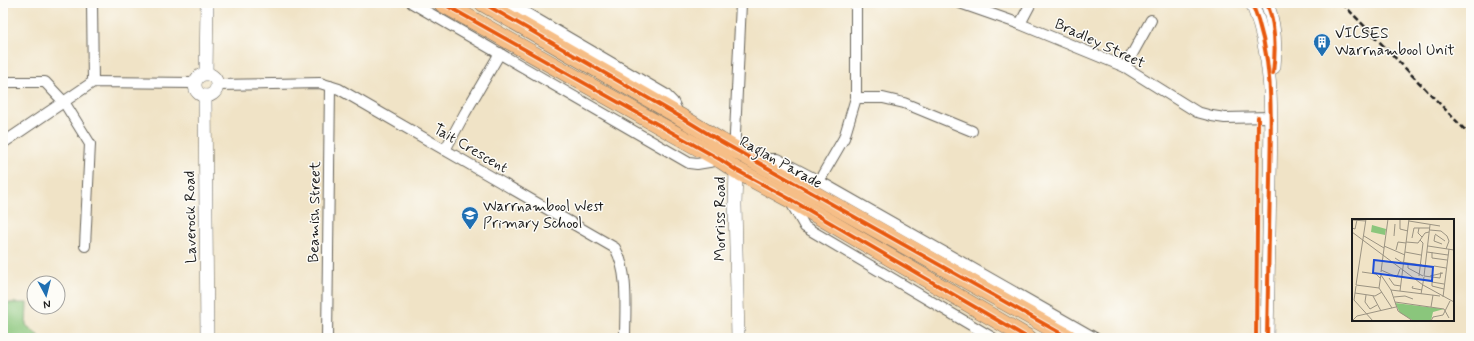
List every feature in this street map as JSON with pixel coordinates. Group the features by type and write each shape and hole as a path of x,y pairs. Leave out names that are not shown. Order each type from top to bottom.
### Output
{"highway":[{"name":"Raglan Parade","path":"442,3 788,198 1028,338"},
{"name":"Raglan Parade","path":"483,3 680,116 735,150 1069,338"}],"street":[{"path":"92,3 93,82"},
{"path":"206,74 207,3"},
{"name":"Raglan Parade","path":"412,3 689,163 697,164 721,160"},
{"name":"Raglan Parade","path":"509,3 665,94 673,102 680,116"},
{"name":"Morriss Road","path":"738,338 735,150 741,3"},
{"path":"819,181 844,138 856,98 856,3"},
{"name":"Bradley Street","path":"960,3 1020,24 1125,67 1197,112 1225,118 1271,117"},
{"path":"1020,24 1031,3"},
{"path":"1252,3 1257,14 1267,56 1271,101"},
{"path":"1267,3 1272,18"},
{"path":"1267,338 1271,101 1275,46 1272,18 1273,3"},
{"path":"1125,67 1151,20"},
{"path":"445,150 500,53"},
{"path":"206,74 214,77 218,85 215,92 209,96 205,96 197,92 194,83 198,76 206,74"},
{"path":"3,82 45,82 64,102 90,144 85,246"},
{"path":"3,143 93,82 194,83"},
{"name":"Tait Crescent","path":"218,85 320,83 339,89 615,248 621,257 624,271 625,338"},
{"name":"Beamish Street","path":"327,338 330,86"},
{"name":"Laverock Road","path":"205,96 207,338"},
{"path":"856,98 883,98 904,103 972,131"},
{"name":"Raglan Parade","path":"752,159 777,159 819,181 1095,338"},
{"name":"Raglan Parade","path":"788,198 805,227 993,338"}],"green space":[{"path":"3,303 26,303 26,325 41,338 3,338"}],"railway":[{"path":"1342,3 1471,136"}],"cycle path":[{"path":"442,3 788,198 1028,338"},
{"path":"483,3 720,141 1069,338"},
{"path":"1252,3 1265,46 1270,90 1271,135 1267,338"},
{"path":"1267,3 1274,29 1275,55 1273,73"},
{"path":"1256,338 1258,117"}],"place":[{"name":"VICSES Warrnambool Unit","path":"1322,57"},
{"name":"Warrnambool West Primary School","path":"470,230"}]}
